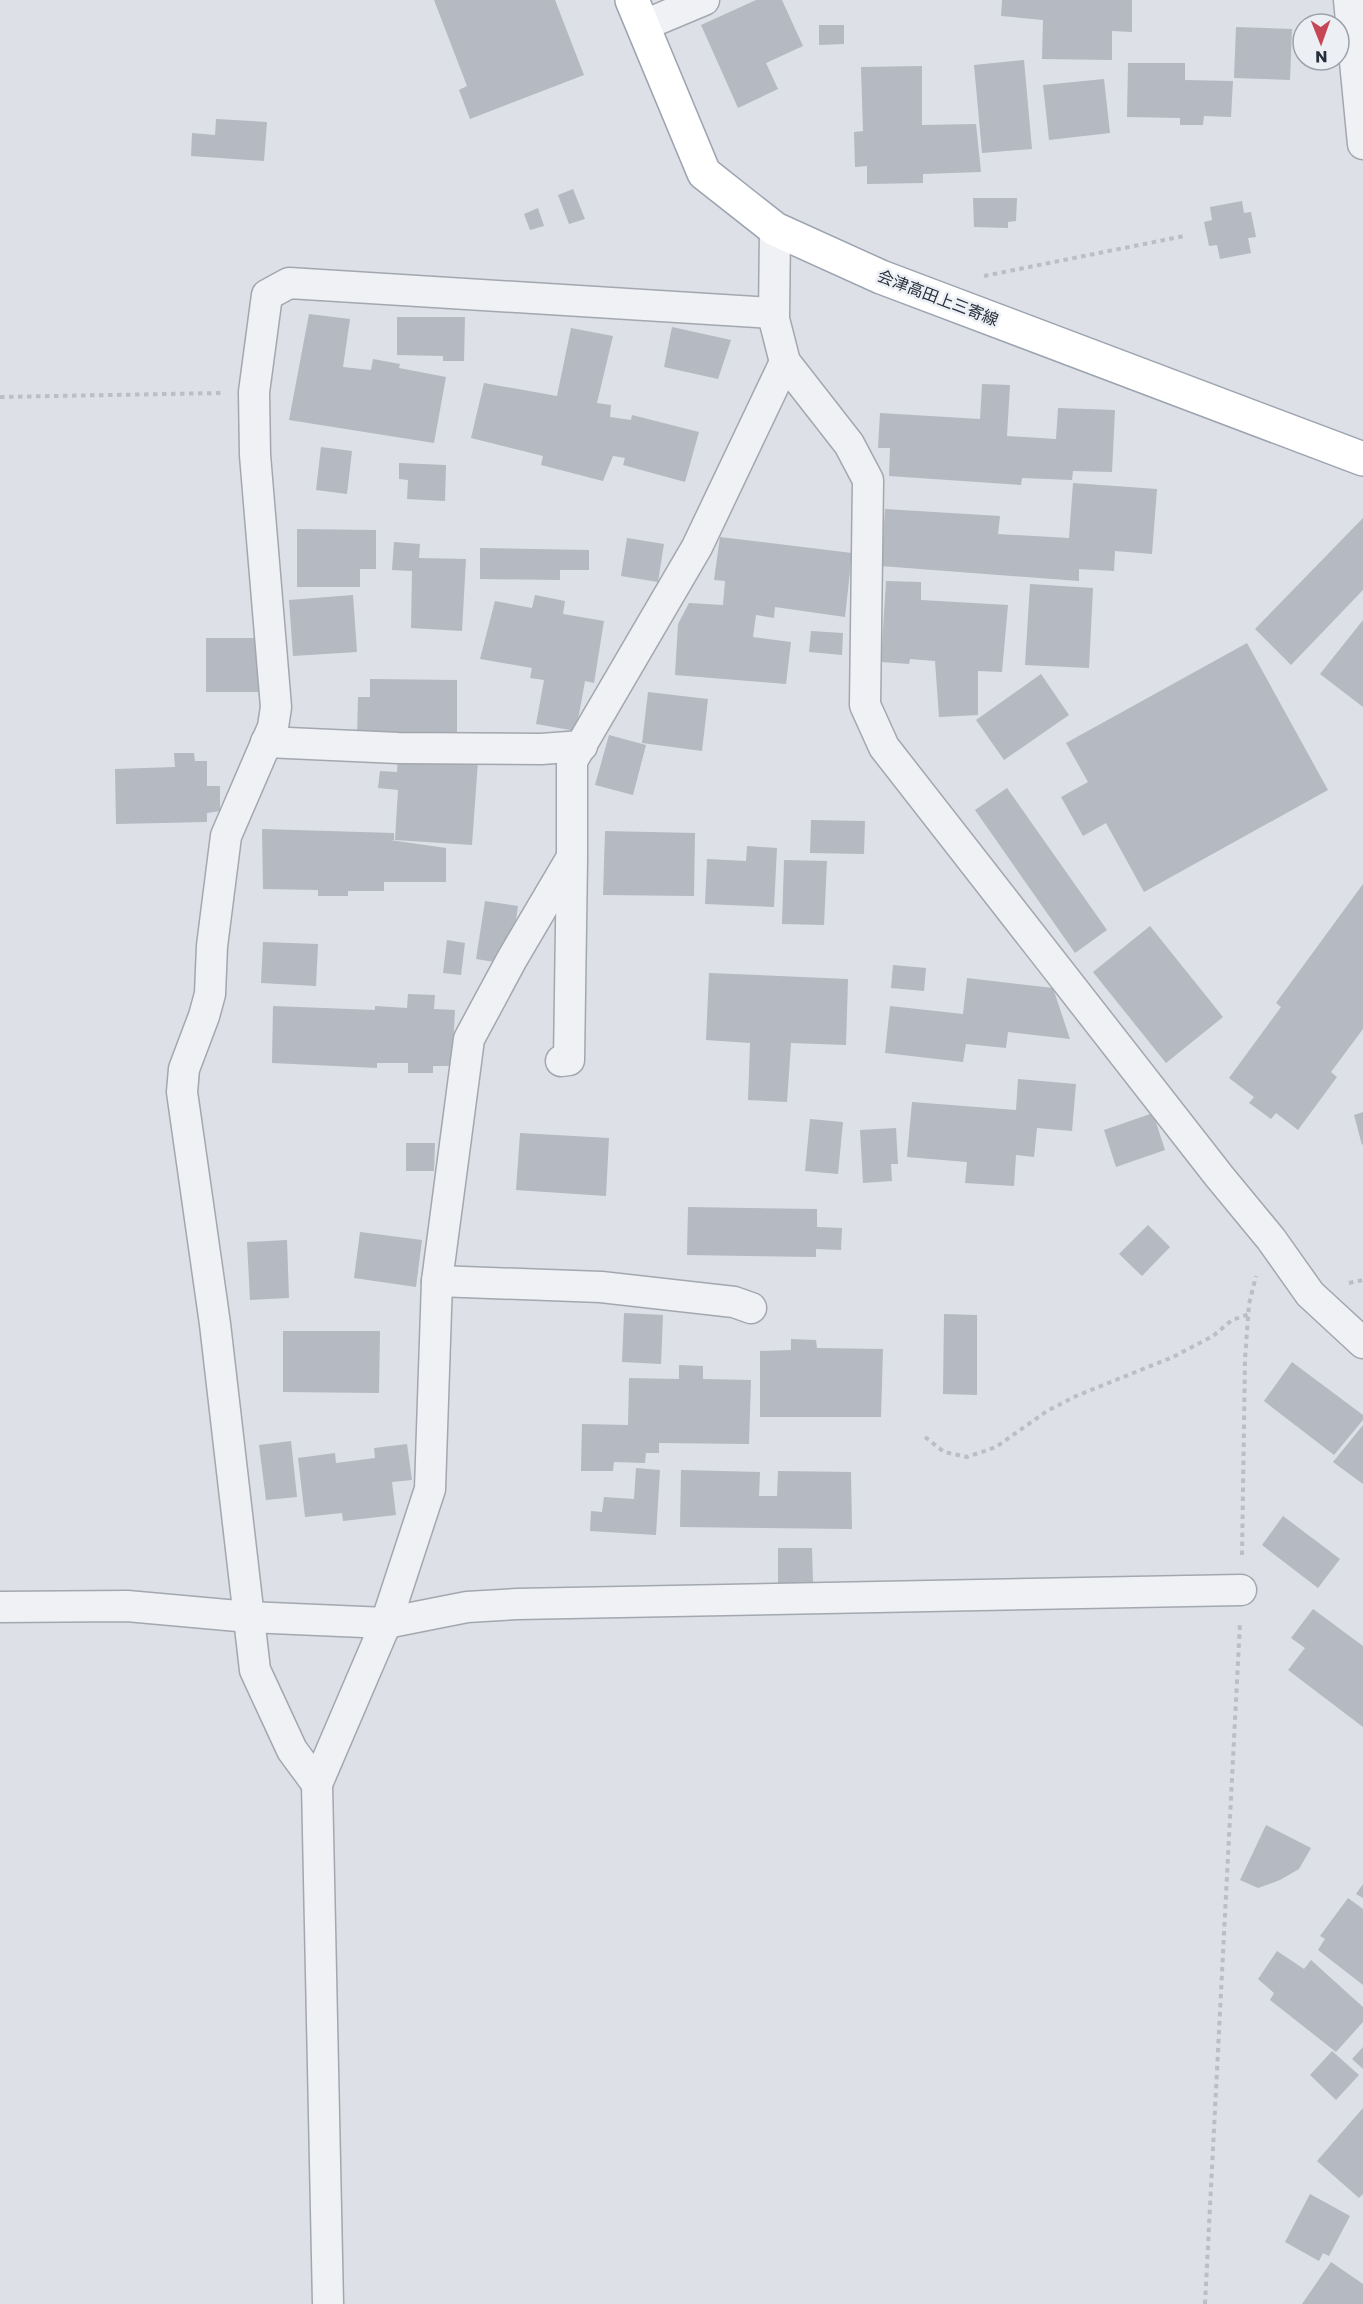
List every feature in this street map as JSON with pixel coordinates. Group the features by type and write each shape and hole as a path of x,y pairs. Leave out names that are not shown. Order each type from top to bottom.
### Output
{"main road":[{"name":"会津高田上三寄線","path":"637,13 704,173 775,229 881,277 1363,459"}],"street":[{"path":"637,13 704,0"},
{"path":"1349,0 1363,144"},
{"path":"775,229 773,313 785,362 849,444 868,480 865,705 884,747 1219,1176 1271,1239 1310,1294 1363,1343"},
{"path":"317,1784 292,1750 255,1670 215,1324 182,1092 184,1069 210,994 212,946 226,836 266,742 276,707 255,455 254,392 267,295 289,283 773,313"},
{"path":"561,1060 569,1060 572,761 697,547 785,362"},
{"path":"266,742 398,748 541,749 582,746"},
{"path":"328,2304 317,1784 386,1623 430,1489 437,1281 469,1039 512,959 572,857"},
{"path":"437,1281 600,1287 734,1302 751,1308"},
{"path":"0,1607 127,1606 249,1617 386,1623 467,1607 517,1604 1241,1590"}],"path":[{"path":"942,300 961,280 1184,236"},
{"path":"0,397 254,392"},
{"path":"1205,2304 1241,1590 1245,1359 1254,1280 1271,1239"},
{"path":"925,1437 944,1452 967,1457 996,1447 1024,1426 1066,1401 1173,1357 1213,1336 1232,1320 1249,1314"}],"building":[{"path":"434,0 555,0 584,75 470,119 459,90 467,86"},
{"path":"756,0 782,0 803,46 766,63 778,89 738,108 701,25"},
{"path":"1002,0 1132,0 1132,32 1112,31 1112,60 1042,59 1043,20 1001,16"},
{"path":"819,25 844,25 844,44 819,45"},
{"path":"1236,27 1291,29 1290,80 1234,78"},
{"path":"1024,60 1032,149 982,153 974,65"},
{"path":"1128,63 1185,63 1185,80 1233,81 1231,117 1204,116 1203,125 1180,125 1180,118 1127,117"},
{"path":"922,66 922,125 976,124 981,172 923,174 923,183 867,184 867,166 855,167 854,132 863,131 861,67"},
{"path":"1104,79 1110,133 1049,140 1043,85"},
{"path":"216,119 267,122 264,161 191,156 192,133 215,135"},
{"path":"573,189 585,219 569,224 558,195"},
{"path":"973,198 1017,198 1016,221 1008,222 1008,228 974,227"},
{"path":"1242,201 1244,213 1251,212 1256,237 1248,238 1251,253 1220,259 1217,245 1209,246 1204,222 1212,220 1210,207"},
{"path":"538,208 544,226 530,230 524,214"},
{"path":"309,314 350,319 343,367 371,370 373,359 400,364 399,368 446,377 434,443 289,420"},
{"path":"397,317 465,317 464,361 443,361 443,356 397,355"},
{"path":"672,327 731,340 718,379 664,367"},
{"path":"571,328 613,336 597,403 611,405 610,417 631,420 632,415 699,432 685,482 623,465 625,458 613,456 603,481 541,465 543,456 471,438 484,383 557,396"},
{"path":"982,384 1010,385 1007,436 1056,439 1058,408 1115,410 1112,472 1073,471 1072,480 1022,478 1021,485 889,476 890,448 878,448 880,413 980,419"},
{"path":"321,447 352,451 347,494 316,490"},
{"path":"399,463 446,465 445,501 407,499 408,480 399,479"},
{"path":"1073,483 1157,489 1152,554 1115,551 1114,571 1079,569 1079,581 881,566 885,509 1000,516 998,534 1069,538"},
{"path":"1363,518 1363,590 1291,665 1255,629"},
{"path":"297,529 376,530 376,569 360,569 360,587 297,587"},
{"path":"720,537 852,553 845,617 775,607 774,618 756,615 753,637 791,642 786,684 675,675 678,624 689,603 723,605 725,581 714,580"},
{"path":"627,538 664,544 658,582 621,576"},
{"path":"394,542 420,544 419,558 466,559 462,631 411,628 412,571 392,570"},
{"path":"480,548 589,550 589,570 560,570 560,580 480,579"},
{"path":"886,581 921,582 921,600 1008,605 1002,672 978,671 978,715 939,717 935,661 910,659 909,664 881,662"},
{"path":"1030,584 1093,588 1089,668 1025,665"},
{"path":"353,595 357,652 293,656 289,600"},
{"path":"535,595 565,601 563,614 604,621 594,683 585,681 576,731 536,724 544,680 530,678 532,668 480,659 495,601 532,608"},
{"path":"1363,620 1363,707 1320,674"},
{"path":"811,631 843,633 842,655 809,652"},
{"path":"206,638 258,638 258,692 206,692"},
{"path":"1247,643 1328,790 1144,892 1106,823 1083,836 1061,797 1088,782 1066,743"},
{"path":"1041,674 1069,715 1004,760 976,720"},
{"path":"370,679 457,680 457,738 357,737 358,697 370,697"},
{"path":"648,692 708,699 702,751 642,743"},
{"path":"609,735 646,745 633,795 595,785"},
{"path":"174,753 194,753 195,761 207,761 207,786 220,786 220,811 207,813 207,822 116,824 115,769 175,767"},
{"path":"398,755 478,761 472,845 395,840 398,790 378,788 380,771 397,772"},
{"path":"1007,788 1107,930 1075,953 975,810"},
{"path":"811,820 865,821 864,854 810,853"},
{"path":"262,829 394,833 394,840 390,840 446,848 446,882 384,882 384,891 348,891 348,896 318,896 318,890 263,889"},
{"path":"605,831 695,833 694,896 603,895"},
{"path":"747,846 777,848 774,907 705,904 707,859 746,861"},
{"path":"784,860 827,861 824,925 782,924"},
{"path":"1363,884 1363,1029 1331,1072 1337,1077 1298,1130 1276,1113 1271,1119 1249,1103 1254,1097 1229,1078 1281,1007 1276,1003"},
{"path":"485,901 518,906 513,940 501,963 476,959"},
{"path":"1150,926 1223,1017 1166,1063 1093,972"},
{"path":"447,940 465,943 461,975 443,973"},
{"path":"263,942 318,944 316,986 261,983"},
{"path":"893,965 926,968 924,991 891,988"},
{"path":"709,973 848,979 846,1045 791,1043 787,1102 748,1100 750,1043 706,1040"},
{"path":"967,978 1053,988 1070,1039 1008,1032 1006,1048 966,1044 963,1062 885,1053 890,1006 963,1014"},
{"path":"408,994 435,995 434,1009 455,1010 452,1066 433,1066 433,1073 408,1073 408,1063 377,1063 377,1068 272,1063 273,1006 375,1010 375,1006 407,1008"},
{"path":"1018,1079 1076,1084 1072,1131 1037,1128 1034,1157 1016,1155 1014,1186 965,1183 967,1162 907,1157 912,1102 1016,1110"},
{"path":"1363,1112 1363,1144 1362,1145 1354,1115"},
{"path":"1153,1113 1165,1150 1116,1167 1104,1130"},
{"path":"810,1119 843,1122 838,1174 805,1171"},
{"path":"896,1128 898,1164 891,1164 892,1181 863,1183 860,1130"},
{"path":"520,1133 609,1138 606,1196 516,1190"},
{"path":"406,1143 435,1143 434,1171 406,1171"},
{"path":"688,1207 817,1209 817,1227 842,1228 841,1250 816,1249 816,1257 687,1255"},
{"path":"1148,1225 1170,1247 1142,1276 1119,1254"},
{"path":"360,1232 422,1240 416,1287 354,1278"},
{"path":"287,1240 289,1298 250,1300 247,1242"},
{"path":"624,1313 663,1315 661,1364 622,1362"},
{"path":"944,1314 977,1315 977,1395 943,1394"},
{"path":"283,1331 380,1331 379,1393 283,1392"},
{"path":"791,1339 816,1340 817,1348 883,1349 881,1417 760,1417 760,1351 791,1350"},
{"path":"1292,1362 1363,1415 1363,1420 1334,1455 1264,1401"},
{"path":"679,1365 703,1366 703,1379 751,1380 749,1444 659,1443 659,1453 646,1453 645,1463 614,1462 613,1471 581,1471 582,1424 628,1425 629,1378 679,1379"},
{"path":"1363,1425 1363,1484 1333,1462"},
{"path":"291,1441 297,1497 266,1500 259,1445"},
{"path":"407,1444 412,1480 392,1482 396,1515 343,1521 342,1513 305,1517 298,1458 335,1453 336,1463 375,1458 374,1448"},
{"path":"636,1468 660,1470 656,1535 590,1531 591,1511 602,1512 604,1497 634,1499"},
{"path":"681,1470 760,1472 759,1496 777,1496 778,1471 851,1472 852,1529 680,1527"},
{"path":"1283,1516 1340,1559 1318,1588 1262,1545"},
{"path":"778,1548 812,1548 813,1584 778,1585"},
{"path":"1313,1609 1363,1646 1363,1727 1288,1670 1305,1648 1291,1638"},
{"path":"1266,1825 1311,1848 1299,1869 1280,1880 1258,1888 1240,1880"},
{"path":"1363,1884 1363,1898 1356,1894"},
{"path":"1348,1898 1363,1909 1363,1985 1318,1950 1325,1939 1320,1936"},
{"path":"1277,1951 1304,1969 1311,1960 1363,2007 1363,2022 1336,2052 1270,2000 1274,1993 1258,1979"},
{"path":"1363,2047 1363,2069 1352,2059"},
{"path":"1332,2051 1359,2075 1336,2100 1310,2075"},
{"path":"1363,2108 1363,2194 1359,2198 1317,2161"},
{"path":"1310,2194 1350,2216 1329,2256 1323,2253 1319,2261 1285,2242"},
{"path":"1331,2262 1363,2284 1363,2304 1302,2304"}]}
